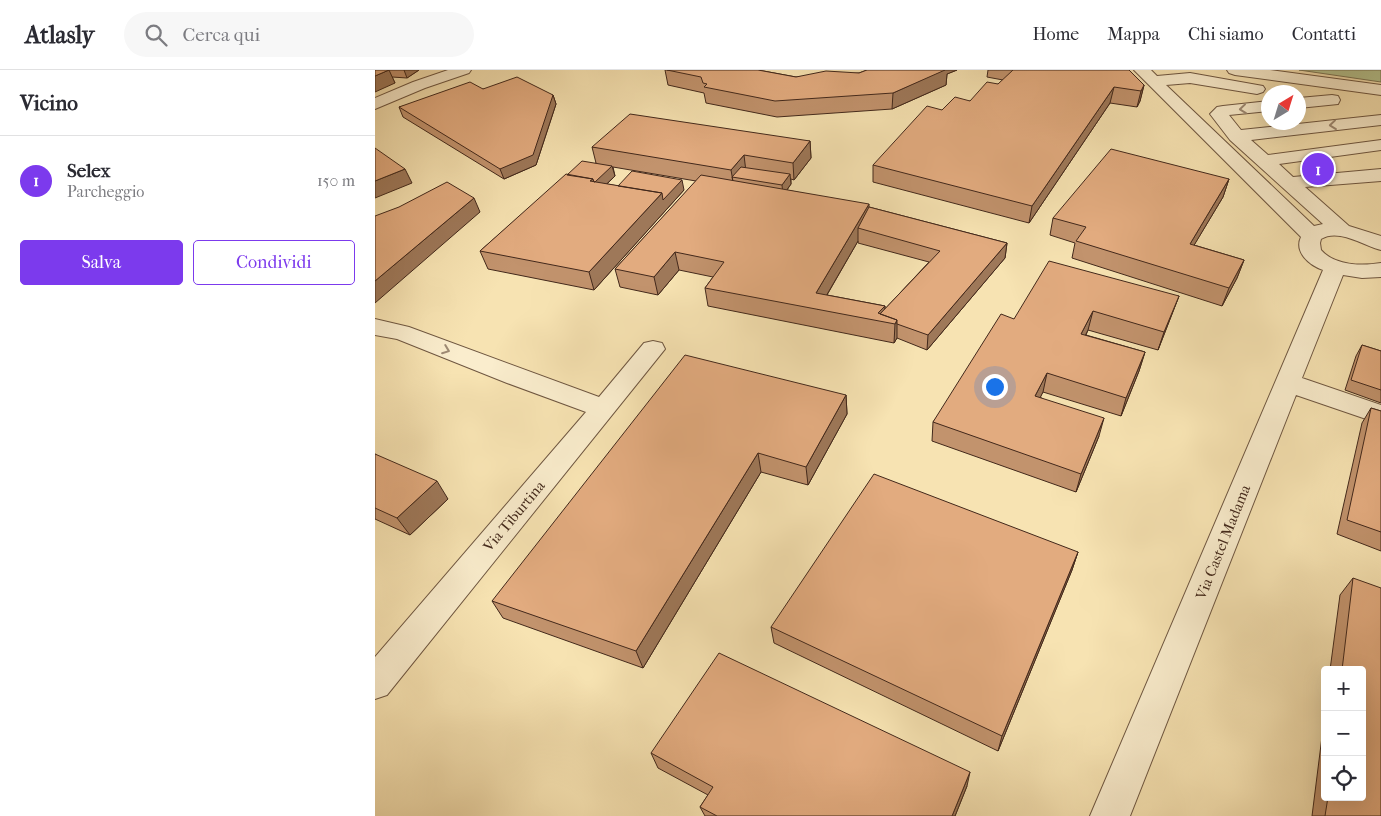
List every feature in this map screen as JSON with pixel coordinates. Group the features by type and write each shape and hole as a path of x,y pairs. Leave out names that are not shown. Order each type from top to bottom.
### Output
{"street":[{"path":"1235,70 1381,90"},
{"path":"375,104 456,71"},
{"path":"1147,75 1190,78 1261,96"},
{"path":"1147,75 1312,236"},
{"path":"1306,96 1381,107"},
{"path":"1306,102 1331,100"},
{"path":"1261,102 1223,111 1219,114 1236,136 1341,230"},
{"path":"1236,136 1381,120"},
{"path":"1263,160 1381,146"},
{"path":"1288,183 1381,174"},
{"path":"1380,242 1355,232 1341,230 1319,232 1312,236 1309,242 1310,248 1315,255 1335,267 1361,273 1381,270"},
{"name":"Via Castel Madama","path":"1110,816 1335,267"},
{"path":"375,327 387,331 401,332 516,378 603,408"},
{"name":"Via Tiburtina","path":"375,683 653,349"},
{"path":"1289,382 1326,397 1372,412"}],"green space":[{"path":"1299,70 1381,70 1381,82"}],"building":[{"path":"375,70 389,70 375,76"},
{"path":"667,70 758,70 796,77 826,71 859,73 867,70 945,70 893,93 775,101 704,87 707,84 703,83 701,77"},
{"path":"1013,70 1129,70 1144,85 1141,91 1114,87 1032,206 873,165 927,106 942,110 955,97 970,101 987,82 998,84"},
{"path":"517,77 553,95 533,155 500,169 399,107 470,82 483,89"},
{"path":"630,114 810,141 793,163 744,155 731,170 592,147"},
{"path":"375,148 405,169 375,181"},
{"path":"1111,149 1229,179 1190,244 1244,260 1229,288 1076,241 1086,227 1053,218"},
{"path":"582,161 612,166 595,182 593,179 567,175"},
{"path":"741,167 790,174 782,185 732,177"},
{"path":"632,171 682,180 663,200 662,193 618,186"},
{"path":"566,174 593,179 590,181 662,193 589,272 480,251"},
{"path":"701,175 869,204 816,293 885,306 878,313 897,320 895,324 705,288 724,262 675,252 654,277 615,269"},
{"path":"447,182 474,198 375,281 375,216 399,207"},
{"path":"869,207 1007,243 928,335 897,324 897,320 880,314 940,251 858,228"},
{"path":"1049,261 1179,296 1164,332 1093,311 1081,334 1145,352 1126,398 1047,373 1035,396 1104,418 1081,474 933,422 1001,314 1014,319"},
{"path":"1362,345 1381,351 1381,390 1351,380"},
{"path":"685,355 846,395 806,467 758,453 636,651 492,601"},
{"path":"1371,408 1381,411 1381,532 1347,520"},
{"path":"375,454 437,481 397,518 375,508"},
{"path":"874,474 1078,552 1002,736 771,627"},
{"path":"1353,578 1381,588 1381,816 1325,816 1327,801 1366,801 1366,666 1342,666"},
{"path":"719,653 970,772 952,816 717,816 700,807 713,787 651,753"}],"place":[{"name":"Selex","path":"1318,169"}]}
